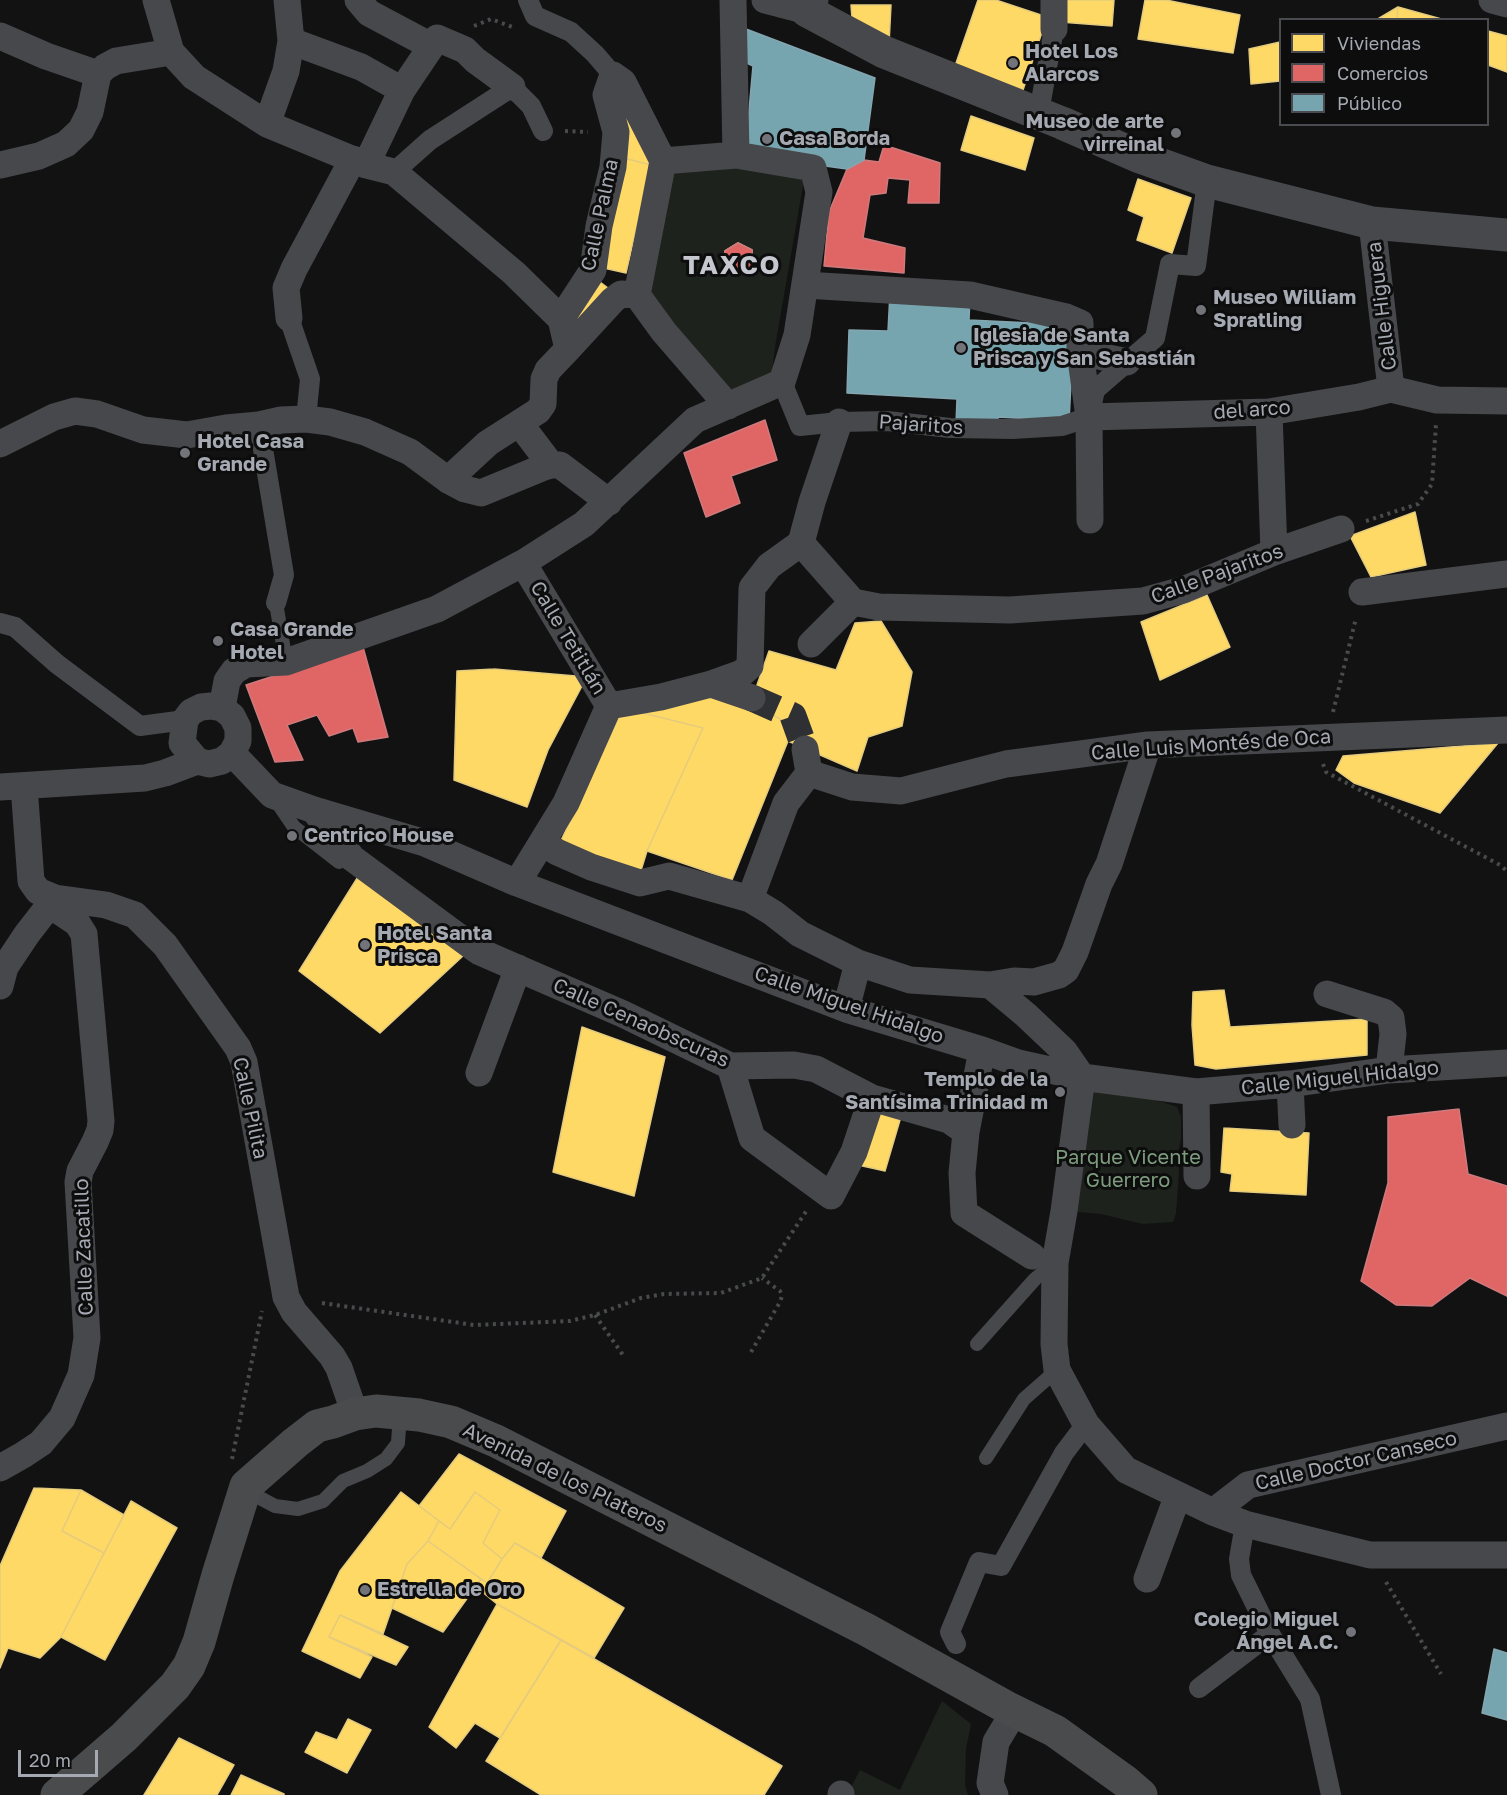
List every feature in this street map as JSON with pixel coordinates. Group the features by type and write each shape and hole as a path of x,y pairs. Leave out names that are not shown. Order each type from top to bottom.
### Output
{"main road":[{"name":"Avenida de los Plateros","path":"246,1486 317,1426 355,1413 376,1411 400,1413 451,1422 496,1441 867,1630 1014,1712 1055,1731 1141,1795"},
{"path":"57,1795 124,1737 174,1686 189,1666 199,1642 246,1486"}],"street":[{"path":"156,0 171,52 194,77 267,124 359,162 394,172 514,273 561,319 568,349"},
{"path":"267,124 286,71 291,41 287,0"},
{"path":"358,0 369,13 434,42 465,50 512,87 531,106 543,131"},
{"path":"528,0 535,16 571,32 613,75 623,82 663,161 637,295 664,332 728,406"},
{"path":"734,0 736,155"},
{"path":"765,0 809,6 884,52 1057,112 1140,158 1207,181 1372,223 1507,235"},
{"path":"1054,0 1057,112"},
{"path":"1492,0 1507,4"},
{"path":"0,36 46,56 98,74"},
{"path":"291,41 361,67 402,90"},
{"path":"306,419 310,379 289,318 286,288 294,269 402,90 434,42"},
{"path":"0,165 39,156 66,144 81,130 90,112 98,74 105,67 116,61 171,52"},
{"name":"Calle Palma","path":"561,319 593,270 599,226 613,167 615,132 606,95 613,75"},
{"path":"394,172 430,140 512,87"},
{"path":"222,708 227,681 234,670 246,664 286,662 437,609 523,563 584,524 695,420 782,382 797,335 819,192 813,168 736,155 663,161"},
{"path":"1089,417 1095,390 1155,338 1170,264 1196,266 1207,181"},
{"name":"Calle Higuera","path":"1372,223 1391,389"},
{"path":"805,285 970,295 1066,317 1080,323 1080,352 1089,417 1090,520"},
{"path":"448,480 488,443 538,411 543,404 544,379 548,370 613,300 621,294 637,295"},
{"path":"1080,352 1127,362"},
{"name":"Pajaritos","path":"782,382 800,426 887,421 950,428 1013,429 1062,426 1089,417"},
{"name":"del arco","path":"1089,417 1269,412 1359,397 1391,389 1437,400 1507,401"},
{"path":"0,444 54,417 75,411 97,414 143,430 187,435 281,420 306,419 330,422 365,432 410,452 448,480 465,489 481,493 551,465 560,465 609,502"},
{"path":"1269,412 1274,552"},
{"path":"609,706 661,697 711,684 742,673 750,666 752,588 769,566 801,543 839,422"},
{"path":"520,424 551,465"},
{"path":"259,425 284,575 276,603"},
{"name":"Calle Pajaritos","path":"853,602 879,607 1010,610 1143,601 1183,590 1274,552 1341,529"},
{"path":"801,543 853,602 811,644"},
{"name":"Calle Tetitlán","path":"517,883 566,803 609,706 523,563"},
{"path":"1362,592 1507,574"},
{"path":"0,623 15,627 57,664 140,726 185,720"},
{"path":"711,684 752,698"},
{"path":"201,707 222,708 232,716 238,728 238,741 232,753 222,760 209,764 197,760 182,743 185,720 191,712 201,707"},
{"name":"Calle Luis Montés de Oca","path":"750,899 786,803 807,761 852,788 901,790 1006,764 1148,745 1507,730"},
{"path":"543,843 591,867 640,883 669,876 750,899 800,934 858,963 910,980 990,985 1014,981 1034,982 1059,975 1066,970 1075,952 1099,884 1109,864 1148,745"},
{"name":"Calle Miguel Hidalgo","path":"232,753 272,795 425,843 517,883 846,1008 1018,1063 1082,1077 1196,1092 1290,1084 1389,1070 1507,1063"},
{"path":"12,786 146,778 197,760"},
{"name":"Calle Pilita","path":"12,786 32,881 38,891 52,902 105,905 135,915 165,945 238,1048 244,1062 286,1298 294,1312 332,1356 339,1368 355,1413"},
{"name":"Calle Cenaobscuras","path":"314,810 352,858 478,951 623,1014 730,1066 794,1065 816,1068 872,1098 949,1120 966,1132"},
{"path":"0,986 5,968 27,934 52,902"},
{"name":"Calle Zacatillo","path":"0,1468 41,1443 62,1418 81,1375 87,1338 78,1182 80,1171 98,1136 101,1120 84,934 77,923 52,902"},
{"path":"846,1008 858,963"},
{"path":"479,1073 518,968"},
{"path":"990,985 1064,1051 1082,1077 1064,1211 1043,1259 1057,1370 1086,1424 1125,1470 1213,1512 1245,1524 1370,1555 1507,1555"},
{"path":"1328,994 1384,1012 1391,1018 1393,1034 1389,1070"},
{"path":"982,1050 966,1132 962,1173 964,1213 1043,1259"},
{"path":"730,1066 752,1138 831,1196 854,1152 872,1098"},
{"path":"1290,1084 1292,1125"},
{"path":"1196,1092 1197,1176"},
{"path":"956,1644 950,1632 979,1562 1000,1566 1065,1453 1086,1424"},
{"name":"Calle Doctor Canseco","path":"1213,1512 1248,1485 1507,1426"},
{"path":"1147,1579 1178,1495"},
{"path":"1245,1524 1239,1559 1241,1575 1270,1634 1310,1699 1331,1795"},
{"path":"1199,1688 1270,1634"},
{"path":"994,1795 990,1783 996,1742 1014,1712"}],"lane":[{"path":"276,603 286,662"},
{"path":"272,795 294,827 339,862"},
{"path":"977,1344 1035,1279 1043,1259"},
{"path":"986,1458 1024,1398 1057,1370"},
{"path":"246,1486 260,1498 275,1506 298,1509 323,1501 343,1481 367,1471 386,1458 398,1443 400,1413"}],"path":[{"path":"434,42 490,19 524,31"},
{"path":"543,131 615,132"},
{"path":"1341,529 1418,504 1432,484 1437,400"},
{"path":"1362,592 1333,714 1316,737 1326,772 1500,865 1507,871"},
{"path":"246,1486 230,1471 266,1294 474,1325 570,1321 595,1315 641,1298 664,1294 721,1293 762,1278 808,1209 831,1196"},
{"path":"751,1352 782,1296 780,1291 762,1278"},
{"path":"595,1315 625,1358"},
{"path":"1370,1555 1441,1674"}],"green space":[{"path":"737,157 805,174 771,382 739,400 644,294 664,167"},
{"name":"Parque Vicente Guerrero","path":"1081,1084 1177,1107 1181,1117 1181,1138 1178,1154 1176,1213 1173,1222 1143,1224 1101,1214 1078,1212 1071,1208"},
{"path":"942,1701 971,1724 966,1749 965,1785 968,1795 847,1795 860,1770 900,1790"}],"building: Viviendas":[{"path":"978,0 996,0 1047,17 1023,90 955,66"},
{"path":"1061,0 1114,0 1112,26 1060,22"},
{"path":"1145,0 1166,0 1240,15 1233,53 1138,39"},
{"path":"851,5 891,5 889,44 853,31"},
{"path":"1398,7 1397,18 1379,18"},
{"path":"1398,7 1438,18 1397,18"},
{"path":"1489,31 1507,36 1507,72 1489,65"},
{"path":"1279,42 1279,81 1251,84 1249,49"},
{"path":"623,105 651,165 616,156"},
{"path":"971,116 1034,138 1025,170 961,150"},
{"path":"616,156 651,165 626,273 599,267"},
{"path":"1138,179 1191,198 1172,253 1137,240 1144,217 1128,210"},
{"path":"738,243 752,250 753,266 740,274 726,267 725,251"},
{"path":"596,279 616,294 570,331"},
{"path":"1415,512 1426,565 1371,577 1350,536"},
{"path":"1207,595 1230,647 1160,680 1141,622"},
{"path":"881,621 912,672 902,726 868,737 857,771 788,741 792,726 751,702 769,651 836,670 855,623"},
{"path":"494,669 576,676 582,686 548,750 527,807 454,780 457,671"},
{"path":"704,691 751,702 792,726 732,880 647,851 703,728 623,708"},
{"path":"623,708 703,728 647,851 639,877 557,849"},
{"path":"1498,743 1440,813 1354,783 1336,770 1343,756"},
{"path":"361,872 464,955 380,1033 299,971"},
{"path":"1224,990 1230,1027 1367,1019 1367,1055 1216,1069 1195,1065 1192,1025 1193,992"},
{"path":"582,1027 665,1057 634,1196 553,1172"},
{"path":"871,1110 900,1120 885,1171 858,1165"},
{"path":"1224,1128 1309,1133 1306,1195 1230,1191 1232,1174 1221,1172"},
{"path":"459,1454 566,1511 541,1558 515,1543 502,1559 483,1543 500,1510 475,1492 450,1529 419,1506"},
{"path":"34,1488 81,1490 62,1531 104,1553 61,1637 40,1658 8,1648 0,1668 0,1566"},
{"path":"81,1490 124,1515 104,1553 62,1531"},
{"name":"Estrella de Oro","path":"401,1492 439,1521 428,1541 407,1564 383,1634 340,1615 329,1637 372,1657 360,1678 302,1651 340,1571"},
{"path":"475,1492 500,1510 483,1543 502,1559 487,1583 428,1541 439,1521 450,1529"},
{"path":"131,1501 177,1528 105,1660 61,1637"},
{"path":"428,1541 481,1579 443,1632 392,1608 407,1564"},
{"path":"515,1543 624,1608 594,1658 497,1604 475,1586 481,1579 487,1583"},
{"path":"497,1604 561,1640 500,1738 475,1723 456,1748 429,1727"},
{"path":"340,1615 408,1647 396,1665 329,1637"},
{"path":"561,1640 782,1766 764,1795 541,1795 486,1761"},
{"path":"348,1719 371,1730 347,1773 305,1752 316,1732 337,1740"},
{"path":"179,1738 234,1765 217,1795 144,1795"},
{"path":"241,1775 284,1794 284,1795 231,1795"}],"building: Comercios":[{"path":"884,145 940,163 939,203 908,203 910,180 888,178 886,193 870,195 863,238 905,248 904,273 824,266 829,212 847,169 864,160 879,162"},
{"path":"738,243 752,250 753,266 740,274 726,267 725,251"},
{"path":"765,420 777,460 731,476 740,503 706,517 684,453"},
{"path":"363,647 388,737 358,742 353,728 329,736 317,715 287,725 303,760 275,762 246,685"},
{"path":"1459,1109 1468,1174 1507,1186 1507,1296 1470,1278 1432,1306 1396,1305 1361,1281 1388,1183 1388,1117"}],"building: Público":[{"path":"746,29 875,78 864,160 847,169 745,155 753,66 736,58"},
{"name":"Iglesia de Santa Prisca y San Sebastián","path":"890,293 970,297 969,320 1074,325 1069,421 998,417 998,427 956,424 957,399 847,393 849,330 888,331"},
{"path":"1494,1649 1507,1653 1507,1720 1482,1713"}],"tunnel":[{"path":"752,698 793,716 805,749"}],"place":[{"name":"Hotel Los Alarcos","path":"1013,63"},
{"name":"Museo de arte virreinal","path":"1176,133"},
{"name":"Casa Borda","path":"767,139"},
{"name":"Museo William Spratling","path":"1201,310"},
{"name":"Iglesia de Santa Prisca y San Sebastián","path":"961,348"},
{"name":"Hotel Casa Grande","path":"185,453"},
{"name":"Casa Grande Hotel","path":"218,641"},
{"name":"Centrico House","path":"292,836"},
{"name":"Hotel Santa Prisca","path":"365,945"},
{"name":"Templo de la Santísima Trinidad m","path":"1060,1092"},
{"name":"Estrella de Oro","path":"365,1590"},
{"name":"Colegio Miguel Ángel A.C.","path":"1351,1632"}],"district":[{"name":"TAXCO","path":"732,266"}]}
